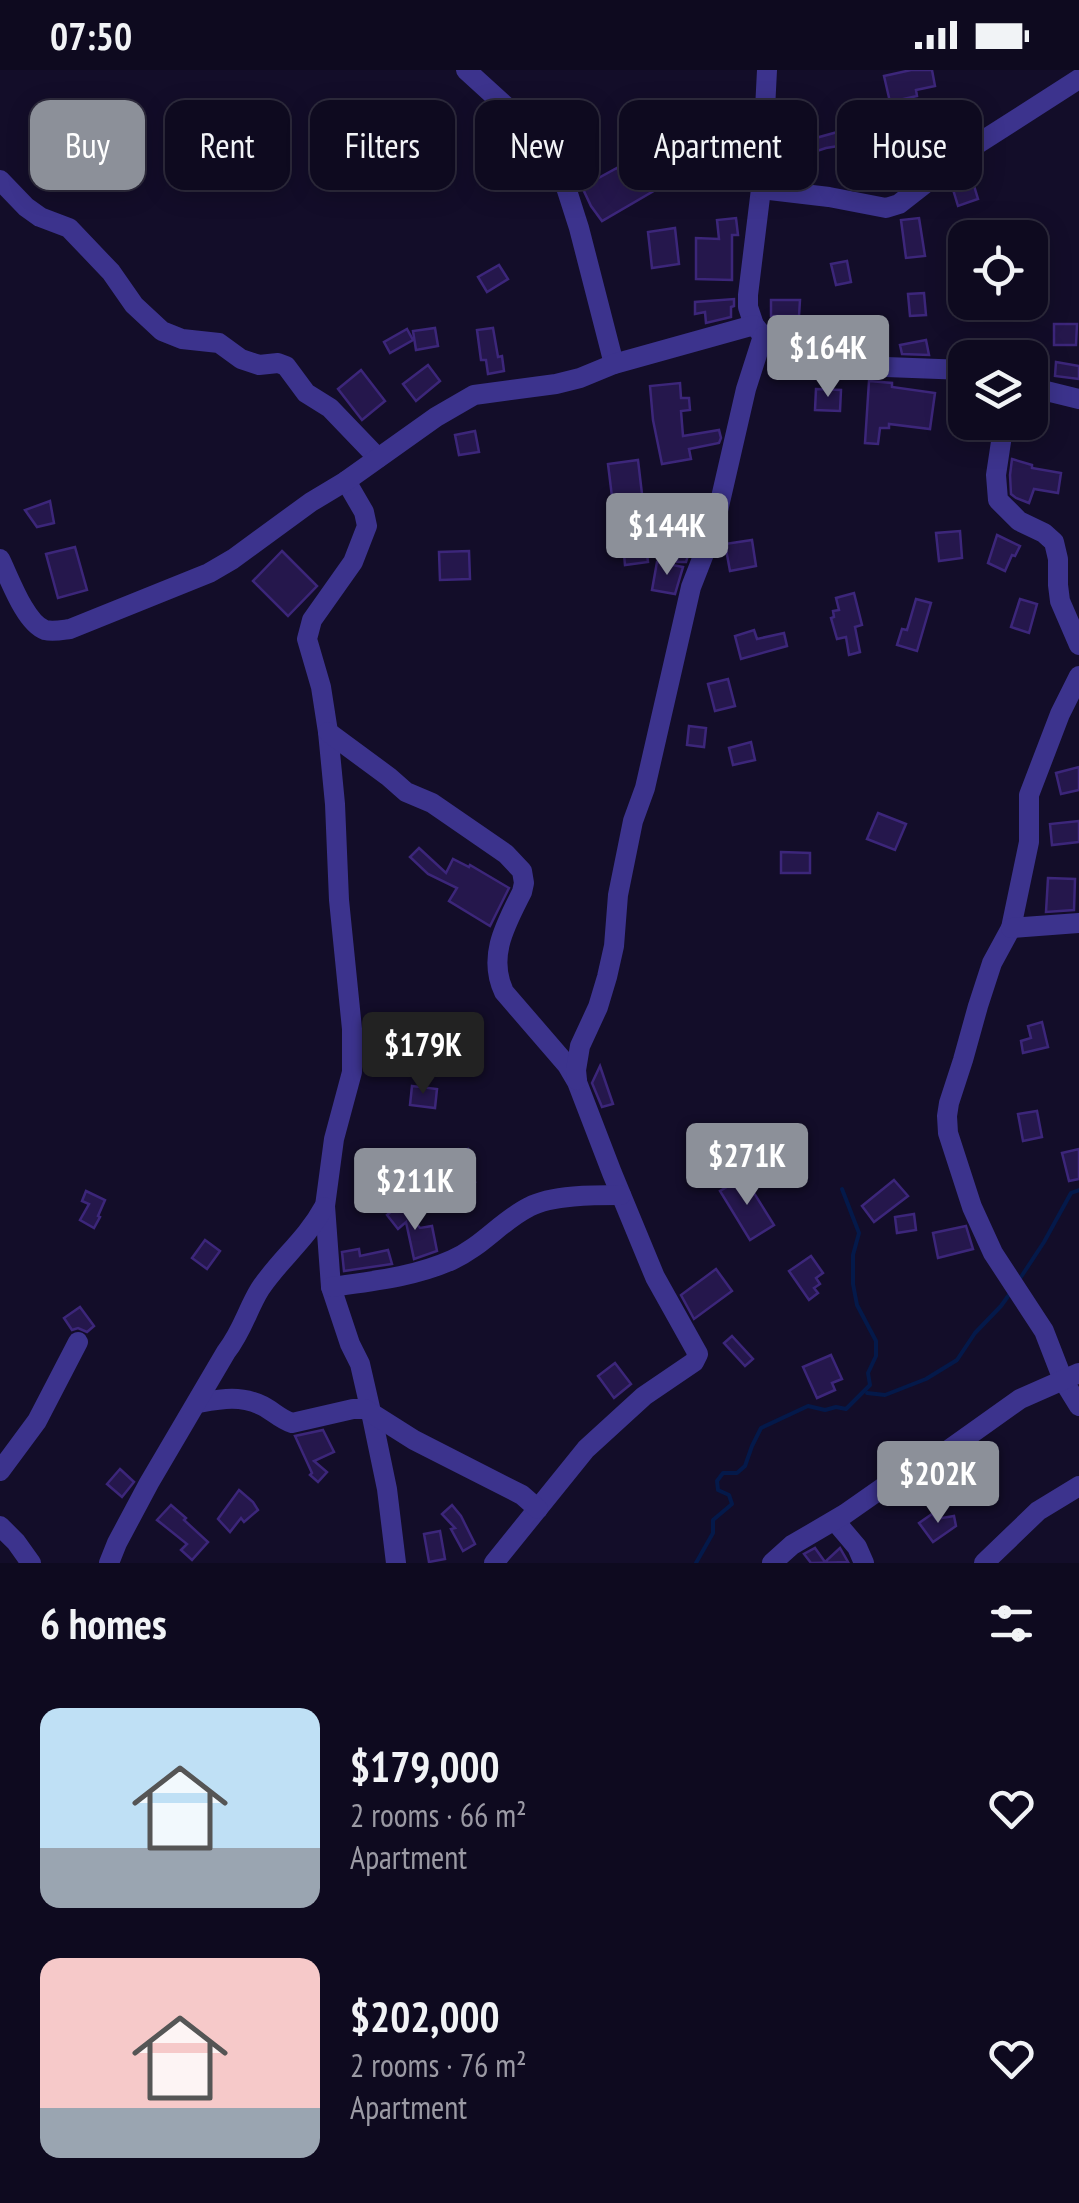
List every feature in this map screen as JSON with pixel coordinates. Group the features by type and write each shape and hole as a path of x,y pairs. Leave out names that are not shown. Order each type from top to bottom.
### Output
{"street":[{"path":"466,70 534,132 562,178 614,364"},
{"path":"766,100 767,70"},
{"path":"577,1082 580,1046 598,1007 614,946 623,866 636,808 645,788 691,587 714,528 746,390 758,330 748,308 748,295 761,190 886,208 899,204 1000,128 1079,79"},
{"path":"0,180 26,208 69,228 111,272 134,305 162,331 182,339 220,343 241,359 259,365 286,366 306,393 330,408 378,458"},
{"path":"0,559 37,626 51,632 70,629 233,559 311,502 474,395 556,384 614,364 758,330 806,352 860,366 948,369"},
{"path":"1048,392 1079,400"},
{"path":"1001,440 996,475 998,500 1019,521 1054,542 1060,600 1079,645"},
{"path":"346,481 364,512 367,526 353,562 308,629 308,646 328,732 352,1029 352,1072 334,1139 325,1206 331,1287 360,1364 388,1488 396,1563"},
{"path":"1079,676 1029,795 1030,842 1011,928 992,963 978,1006 949,1102 948,1133 972,1207 993,1254 1071,1376 1079,1406"},
{"path":"328,732 406,792 432,803 506,854 522,871 522,892 498,945 498,977 504,992 577,1082 655,1277 697,1347 698,1358 644,1396 586,1449 494,1563"},
{"path":"1011,928 1079,923"},
{"path":"331,1287 400,1277 451,1260 474,1249 532,1204 621,1195"},
{"path":"109,1563 149,1483 239,1336 258,1292 304,1238 325,1206"},
{"path":"0,1471 37,1421 78,1342"},
{"path":"772,1563 792,1545 835,1521 916,1465 946,1452 1020,1399 1071,1376"},
{"path":"198,1404 234,1398 250,1400 292,1423 354,1409 371,1412 414,1440 522,1496 538,1509"},
{"path":"984,1563 1038,1512 1079,1486"},
{"path":"835,1521 857,1547 864,1563"},
{"path":"0,1526 31,1563"}],"building":[{"path":"932,70 935,86 916,90 917,96 890,100 884,76"},
{"path":"837,132 837,146 817,151 817,138"},
{"path":"617,168 619,190 655,190 602,221 583,190 599,190 599,178"},
{"path":"953,190 975,190 978,199 958,206"},
{"path":"736,218 738,235 732,235 732,280 696,279 696,238 719,239 717,220"},
{"path":"919,218 925,256 906,258 901,220"},
{"path":"675,228 679,264 652,268 648,232"},
{"path":"847,261 851,282 836,285 831,264"},
{"path":"499,265 508,279 487,292 478,277"},
{"path":"924,293 926,315 910,316 908,294"},
{"path":"734,299 731,317 706,323 705,312 695,314 695,302"},
{"path":"771,300 800,300 799,316 771,316"},
{"path":"1054,324 1077,324 1076,345 1054,345"},
{"path":"435,328 438,346 416,350 413,331"},
{"path":"493,328 504,371 488,374 486,360 481,360 477,330"},
{"path":"407,329 413,340 390,353 384,342"},
{"path":"926,340 929,355 902,354 900,345"},
{"path":"1056,362 1079,366 1079,379 1055,376"},
{"path":"428,365 440,381 416,401 403,384"},
{"path":"361,370 385,401 362,420 338,389"},
{"path":"869,381 935,393 930,429 889,424 889,428 880,428 878,444 865,443"},
{"path":"680,383 681,398 689,398 690,410 681,411 683,436 719,430 721,438 719,443 689,449 691,459 662,464 650,386"},
{"path":"816,389 841,390 840,411 815,410"},
{"path":"475,431 479,452 459,455 455,435"},
{"path":"1012,459 1032,468 1061,473 1058,493 1034,489 1029,503 1016,498 1011,494"},
{"path":"638,460 642,494 612,497 608,464"},
{"path":"50,501 54,523 37,527 25,510"},
{"path":"644,530 648,562 625,565 622,533"},
{"path":"960,531 962,558 939,561 936,533"},
{"path":"678,535 694,536 686,562 677,562"},
{"path":"997,535 1020,546 1005,571 988,563"},
{"path":"752,540 756,566 730,571 725,544"},
{"path":"75,547 87,590 58,598 46,554"},
{"path":"282,551 317,586 288,616 253,581"},
{"path":"469,551 470,579 440,580 439,552"},
{"path":"657,562 683,567 675,594 652,590"},
{"path":"854,593 862,625 855,627 860,652 849,655 846,637 837,639 831,618 833,611 839,610 836,598"},
{"path":"916,599 931,603 917,651 897,645 902,629 907,630"},
{"path":"1020,599 1037,604 1029,633 1011,627"},
{"path":"754,630 757,639 784,633 787,646 741,659 735,636"},
{"path":"728,679 735,706 715,711 708,684"},
{"path":"689,726 706,728 704,747 687,745"},
{"path":"751,742 755,760 733,765 729,748"},
{"path":"1079,767 1079,790 1061,794 1056,773"},
{"path":"878,813 906,824 895,850 867,839"},
{"path":"1079,821 1079,842 1052,845 1050,824"},
{"path":"419,848 446,873 453,859 509,888 490,926 449,901 457,888 428,874 410,857"},
{"path":"781,852 810,853 810,873 781,873"},
{"path":"1048,878 1075,879 1074,910 1046,912"},
{"path":"1042,1022 1048,1047 1023,1053 1021,1041 1031,1038 1028,1026"},
{"path":"600,1066 613,1104 602,1107 592,1083"},
{"path":"412,1086 437,1089 435,1108 410,1105"},
{"path":"1037,1111 1042,1137 1023,1141 1018,1114"},
{"path":"468,1149 475,1182 450,1188 443,1154"},
{"path":"1079,1149 1079,1179 1069,1181 1062,1153"},
{"path":"744,1177 774,1225 750,1240 720,1191"},
{"path":"894,1180 908,1196 874,1222 862,1206"},
{"path":"86,1191 105,1200 94,1228 80,1220 89,1204 82,1201"},
{"path":"400,1204 420,1228 432,1226 437,1251 414,1259 406,1222 398,1229 387,1215"},
{"path":"914,1214 916,1230 897,1233 895,1217"},
{"path":"966,1226 973,1249 938,1258 933,1233"},
{"path":"205,1240 220,1251 207,1269 192,1258"},
{"path":"359,1249 360,1256 388,1250 392,1264 344,1271 342,1252"},
{"path":"811,1256 823,1273 816,1278 820,1284 814,1288 818,1293 809,1300 789,1271"},
{"path":"716,1269 732,1291 694,1319 681,1295"},
{"path":"80,1307 94,1326 87,1332 72,1330 64,1318"},
{"path":"732,1336 753,1359 745,1366 724,1343"},
{"path":"831,1355 842,1379 832,1383 835,1390 817,1398 803,1367"},
{"path":"615,1363 631,1384 614,1398 598,1376"},
{"path":"323,1430 334,1452 314,1461 327,1472 318,1482 310,1475 295,1436"},
{"path":"120,1469 134,1482 122,1497 107,1484"},
{"path":"239,1490 258,1510 244,1522 241,1518 230,1532 218,1519"},
{"path":"171,1505 208,1542 192,1560 181,1550 187,1544 157,1520"},
{"path":"452,1505 475,1544 463,1551 451,1529 455,1528 442,1514"},
{"path":"932,1514 936,1519 954,1516 956,1526 933,1542 919,1523"},
{"path":"440,1531 445,1559 429,1562 424,1534"},
{"path":"815,1548 825,1562 840,1548 848,1562 811,1563 804,1554"}],"waterway":[{"path":"696,1563 713,1533 713,1520 732,1504 729,1495 718,1490 717,1481 723,1473 737,1473 745,1466 761,1428 808,1406 846,1409 870,1385 868,1373 876,1356 876,1341 857,1305 853,1255 859,1233 842,1189"},
{"path":"1019,1280 1071,1193 1079,1190"},
{"path":"867,1393 885,1395 926,1379 957,1360 1011,1292"}]}
